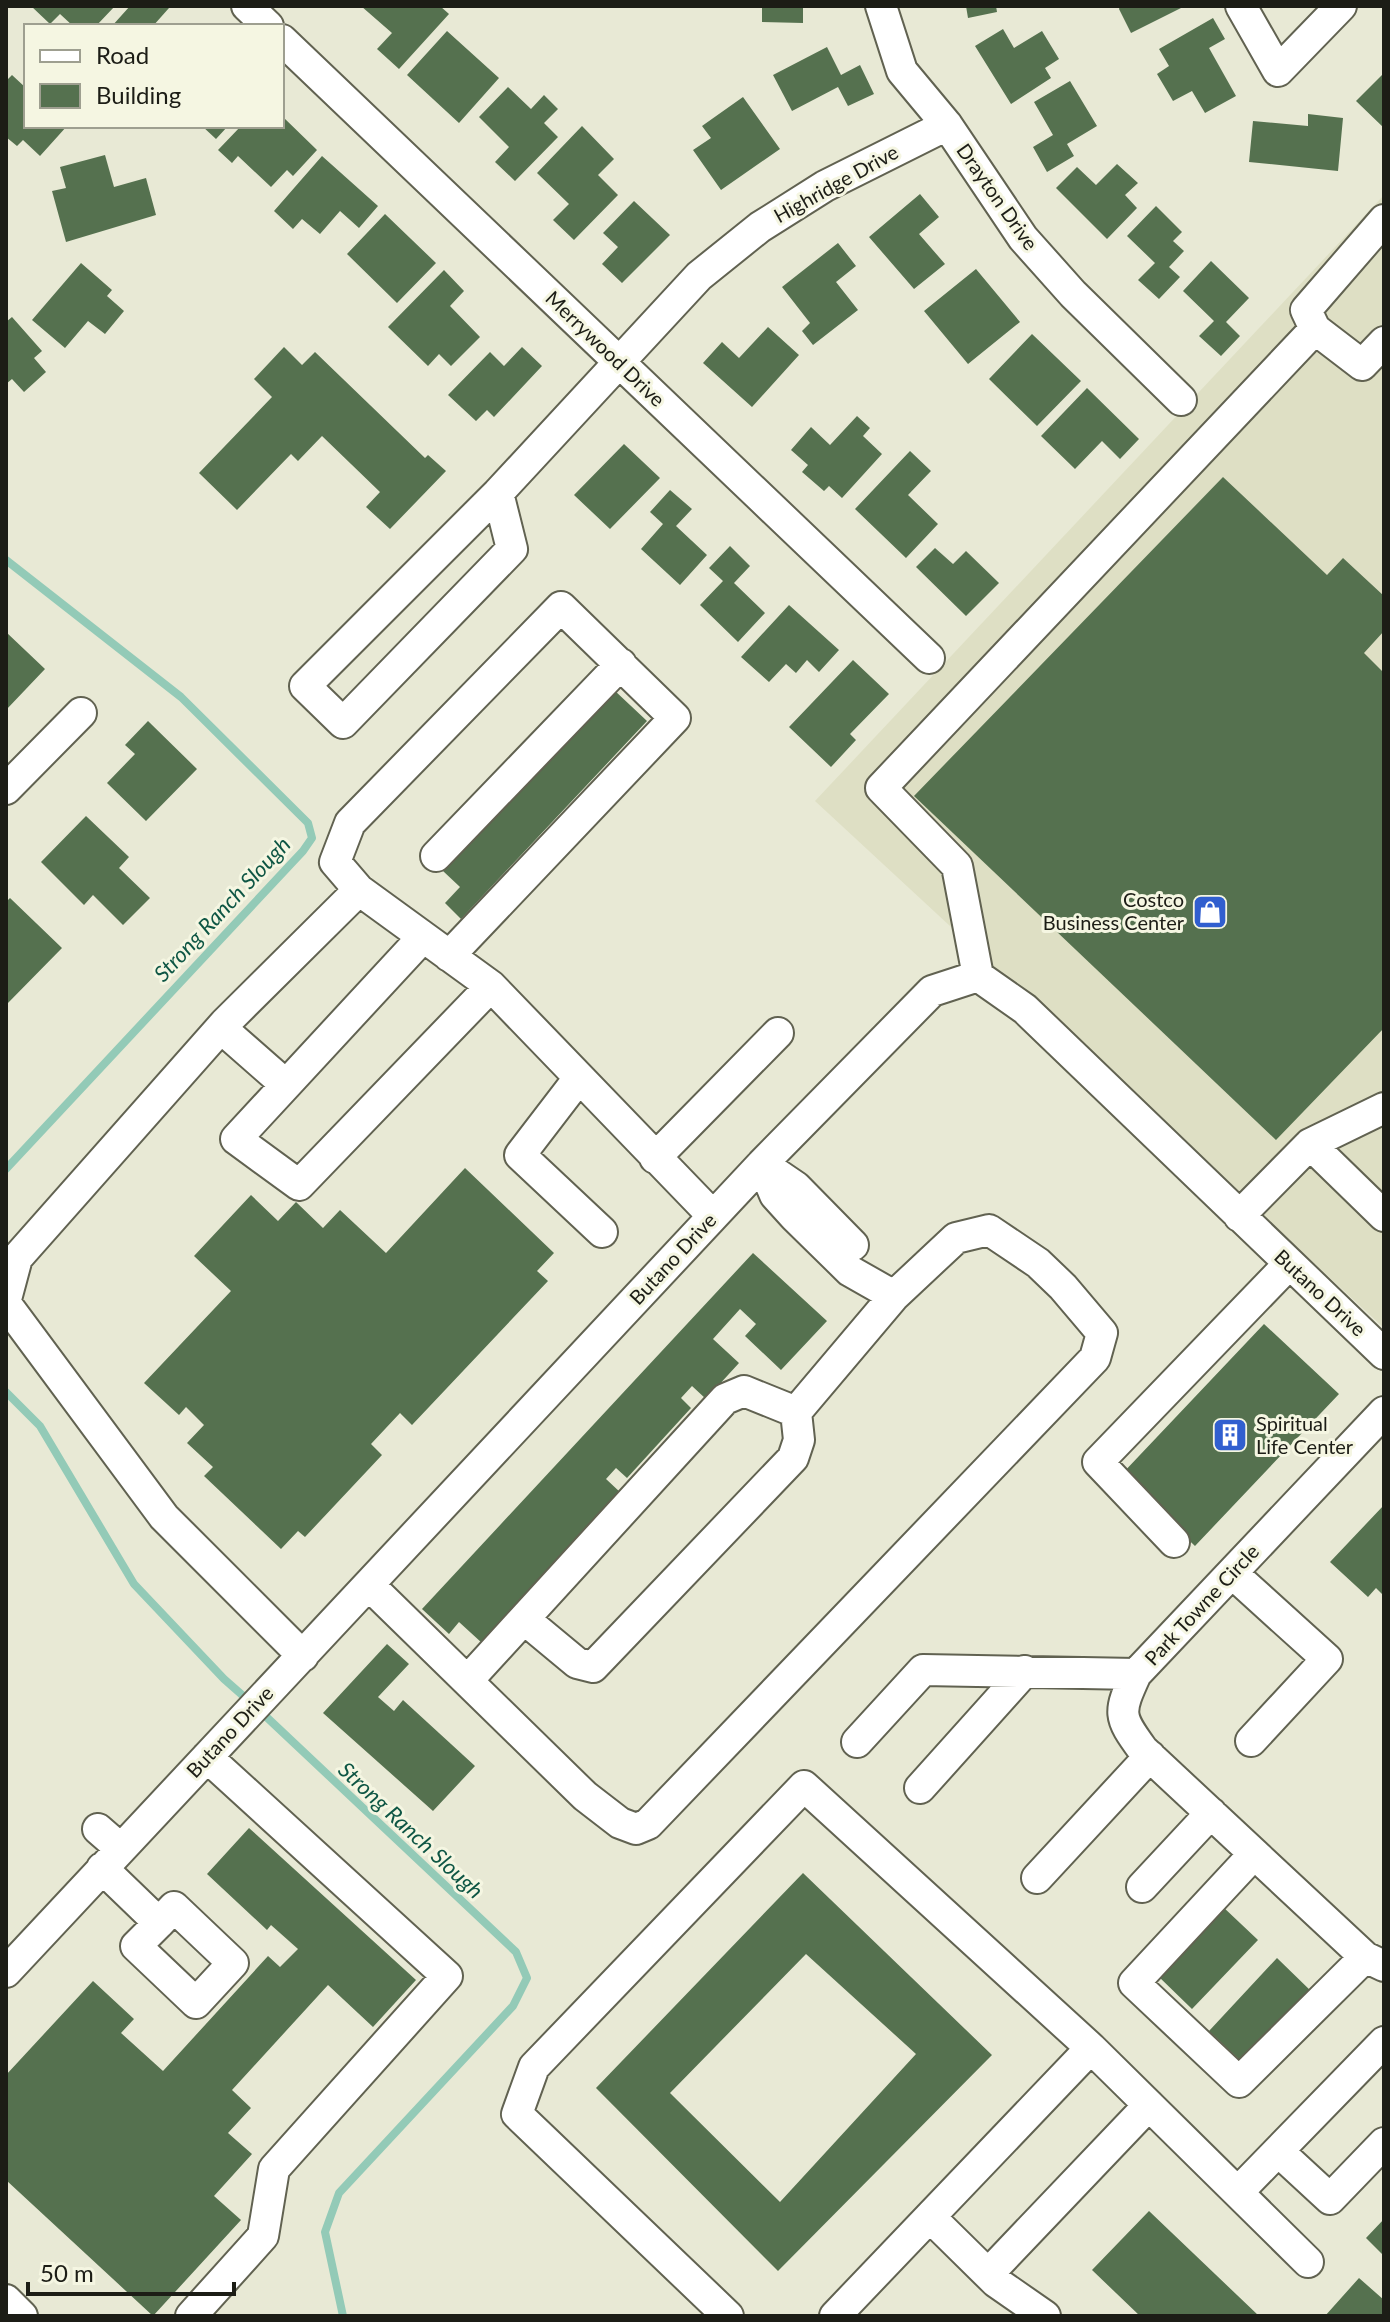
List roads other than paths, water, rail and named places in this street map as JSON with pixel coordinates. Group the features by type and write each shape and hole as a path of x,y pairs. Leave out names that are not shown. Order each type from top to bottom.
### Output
{"street":[{"path":"247,6 266,24"},
{"name":"Drayton Drive","path":"881,6 902,71 947,125 1023,238 1073,294 1181,400"},
{"path":"1241,6 1278,71 1341,6"},
{"name":"Merrywood Drive","path":"284,42 929,658"},
{"name":"Highridge Drive","path":"498,493 512,549 343,723 305,686 498,493 699,276 760,227 825,186 947,125"},
{"path":"1384,220 1306,310 1315,329 1373,371 1384,342"},
{"path":"978,976 957,866 881,788 1315,329"},
{"path":"449,956 675,718 561,607 350,823 335,862 359,890 449,956 491,986 713,1216"},
{"path":"436,856 621,664"},
{"path":"6,789 81,713"},
{"path":"303,1656 164,1517 6,1302 17,1258 221,1028 359,890"},
{"path":"423,937 236,1139 299,1185 491,986"},
{"name":"Butano Drive","path":"6,1972 762,1164 932,991 978,976 1025,1009 1384,1354"},
{"path":"221,1028 286,1085"},
{"path":"655,1158 778,1033"},
{"path":"579,1078 520,1155 602,1232"},
{"path":"1239,1216 1310,1144 1384,1108"},
{"path":"1310,1144 1384,1216"},
{"path":"762,1164 796,1187 841,1247 866,1258 894,1296"},
{"path":"369,1585 585,1796 620,1823 636,1829 648,1824 1095,1358 1102,1333 1038,1263 989,1230 956,1238 894,1296 796,1412 799,1440 793,1458 593,1667 577,1663 524,1619"},
{"path":"1174,1542 1098,1462 1289,1264"},
{"path":"468,1680 725,1399 744,1391 796,1412"},
{"name":"Park Towne Circle","path":"1374,1961 1150,1756 1125,1725 1122,1704 1136,1674 1384,1412"},
{"path":"1232,1573 1327,1659 1251,1741"},
{"path":"857,1742 923,1670 1136,1674"},
{"path":"920,1788 1025,1671"},
{"path":"1037,1878 1150,1756"},
{"path":"191,2316 263,2236 274,2169 447,1976 207,1757"},
{"path":"728,2316 517,2114 534,2067 804,1786 1091,2048 1308,2262"},
{"path":"1142,1887 1211,1813"},
{"path":"98,1829 112,1859 159,1923"},
{"path":"1254,1854 1134,1983 1239,2082 1374,1961"},
{"path":"1238,2192 1384,2042"},
{"path":"835,2316 1091,2048"},
{"path":"988,2274 1149,2105"},
{"path":"1278,2151 1330,2199 1384,2143"},
{"path":"930,2217 988,2274 1045,2316"},
{"path":"6,2300 22,2316"}],"waterway":[{"name":"Strong Ranch Slough","path":"6,560 181,697 308,823 312,838 6,1169"},
{"name":"Strong Ranch Slough","path":"6,1392 40,1426 134,1584 224,1679 249,1701"},
{"name":"Strong Ranch Slough","path":"259,1710 516,1952 527,1978 513,2006 339,2193 325,2232 343,2316"}],"place":[{"name":"Costco Business Center","path":"1210,912"},
{"name":"Spiritual Life Center","path":"1230,1435"}]}
